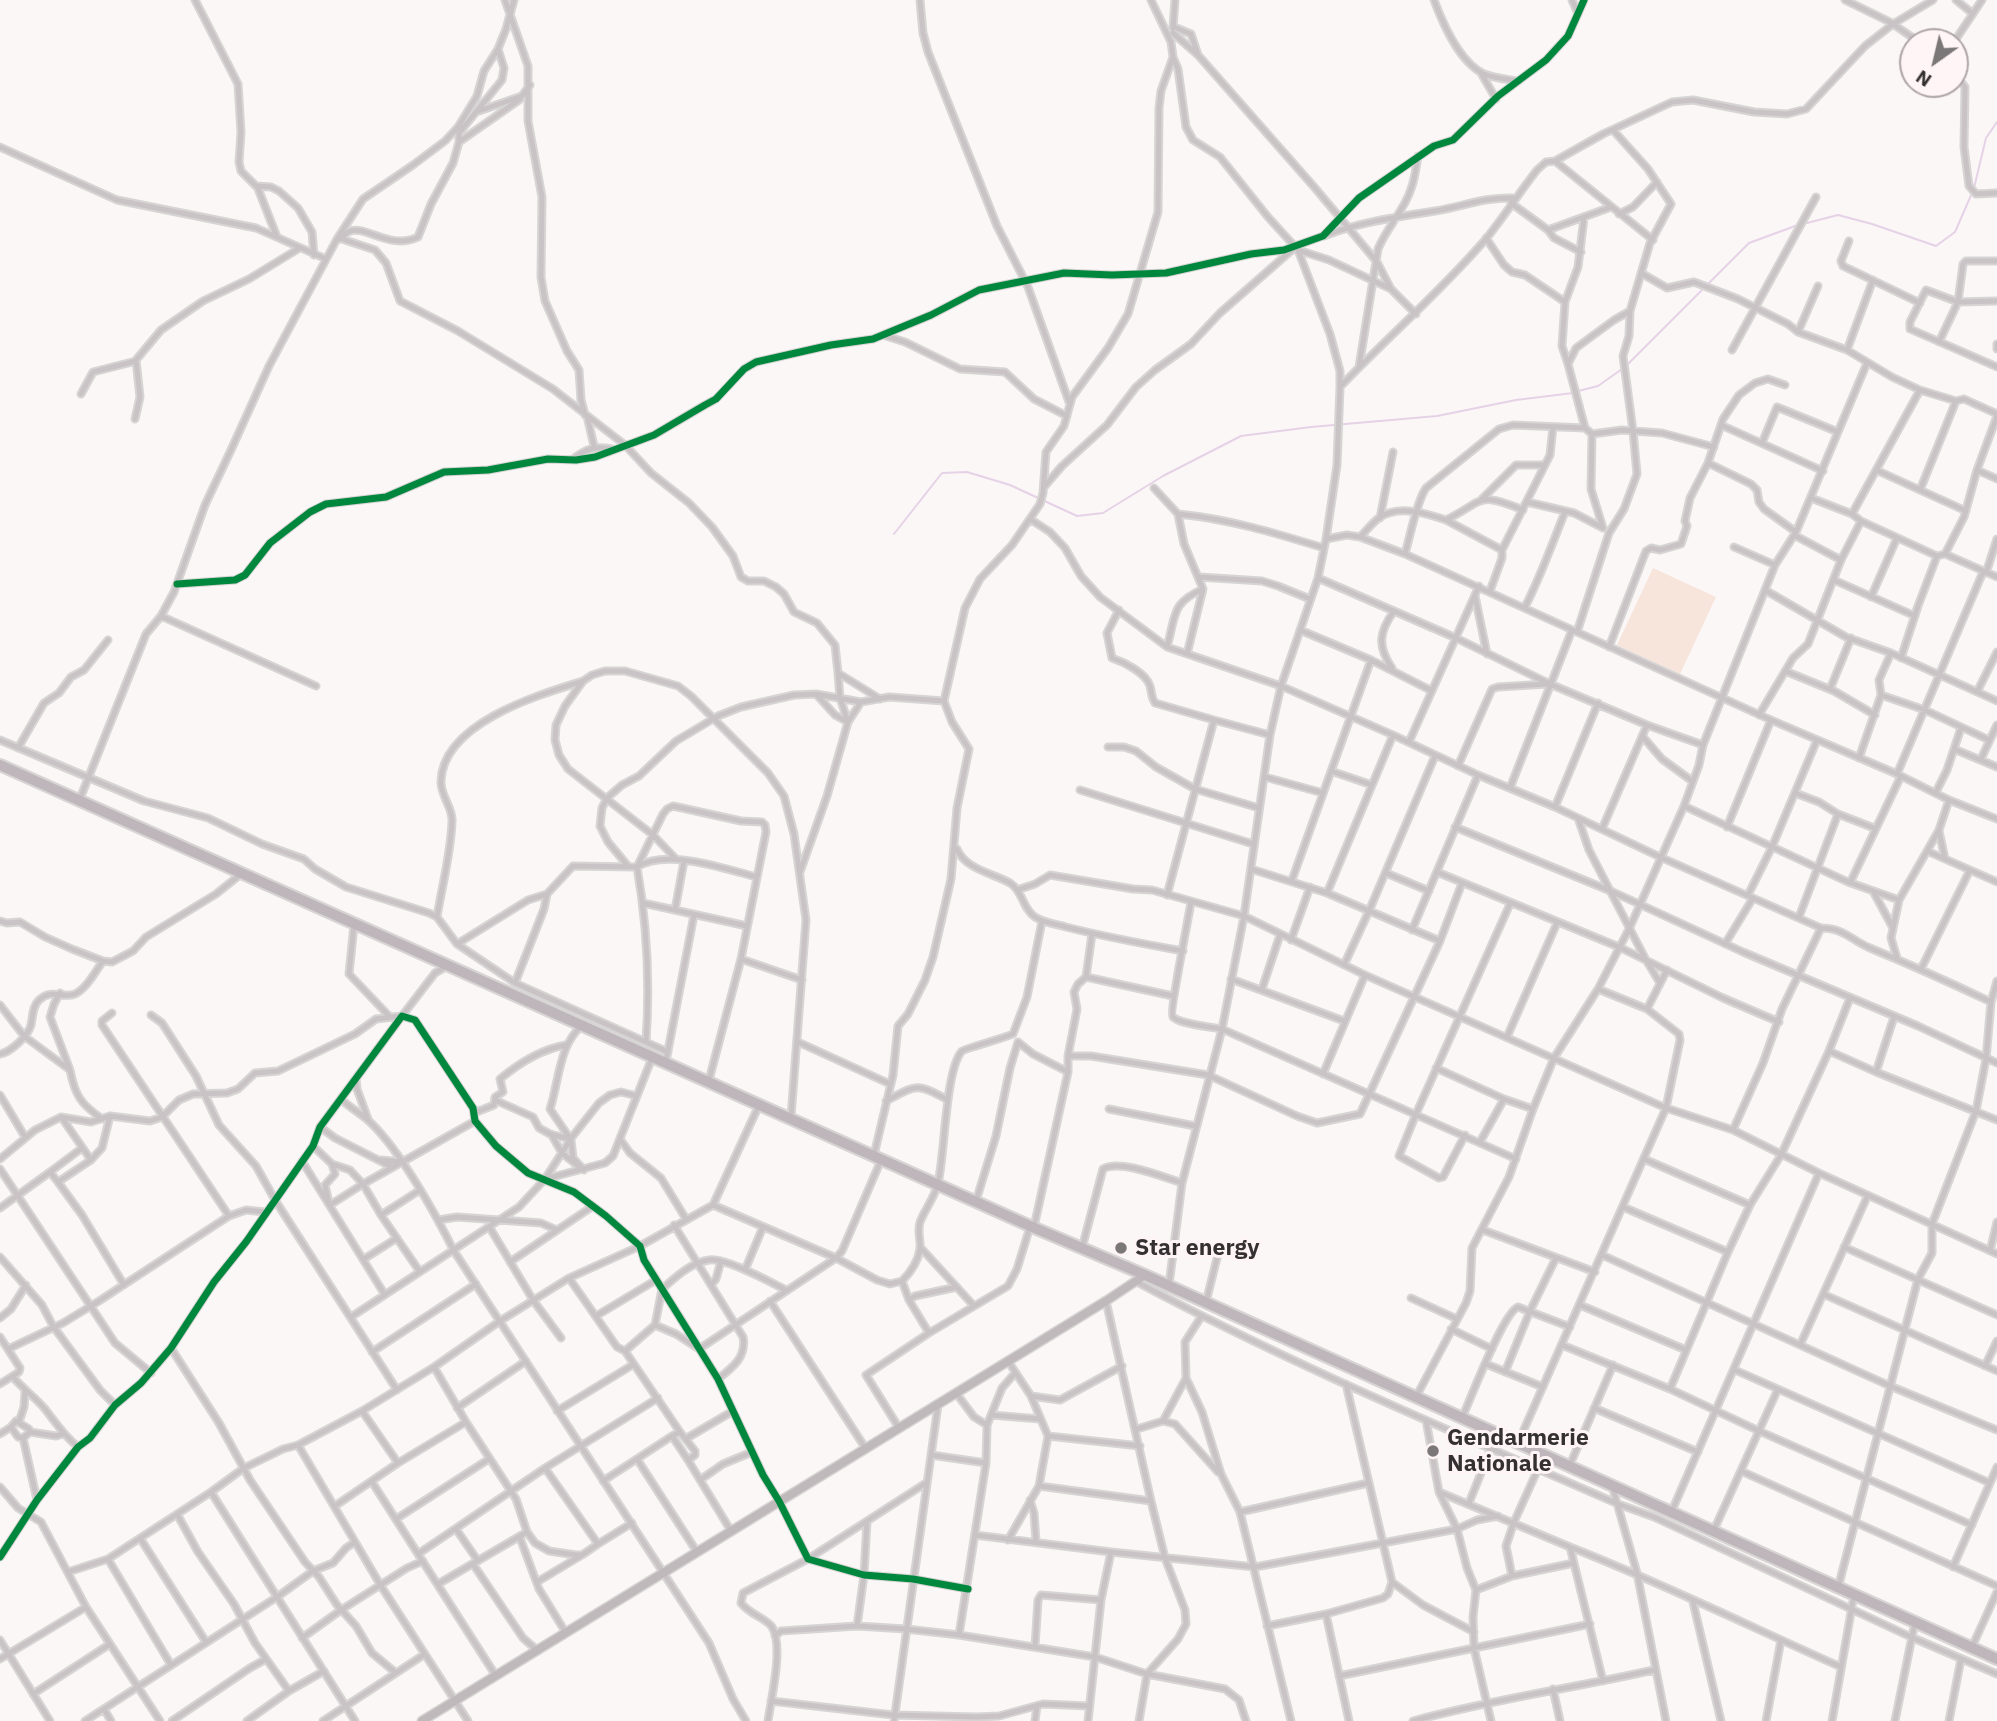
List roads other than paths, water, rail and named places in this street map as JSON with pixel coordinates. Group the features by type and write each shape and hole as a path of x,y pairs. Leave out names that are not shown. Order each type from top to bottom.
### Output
{"highway":[{"path":"0,765 653,1056 667,1056 760,1104 1169,1285 1997,1659"}],"street":[{"path":"195,0 239,84 241,171 257,186 271,187 279,191 298,208 312,232 314,255"},
{"path":"505,0 525,52 530,84 528,121 543,213 542,287 550,313 579,370 581,400 594,446"},
{"path":"339,239 349,232 360,230 373,236 405,243 418,237 431,204 446,180 459,142 459,130 477,96 484,71 498,48 514,0"},
{"path":"920,0 928,52 992,214 1023,282 1028,287 1069,402"},
{"path":"1169,1285 1182,1183 1222,1029 1244,916 1270,735 1281,687 1318,578 1326,539 1337,466 1340,387 1340,371 1330,334 1297,249 1220,157 1189,136 1171,41 1175,0"},
{"path":"1434,0 1451,38 1467,60 1481,73 1496,99"},
{"path":"1572,0 1578,14"},
{"path":"1322,236 1359,198 1434,146 1453,140 1517,81 1558,50 1568,36 1584,0"},
{"path":"1845,0 1899,28"},
{"path":"1340,387 1392,334 1416,314 1486,238 1542,165 1672,102 1693,100 1754,113 1787,114 1806,109 1865,46 1893,24 1933,0"},
{"path":"1956,0 1972,13"},
{"path":"1963,28 1982,0"},
{"path":"1153,2 1171,41"},
{"path":"1173,30 1198,55 1348,228 1377,262 1391,289 1416,314"},
{"path":"1173,30 1191,34 1198,55"},
{"path":"79,801 146,634 161,616 177,584 210,494 269,366 326,259 363,199 445,141 476,112 502,80 504,68 498,48"},
{"path":"699,1349 836,1258 842,1251 878,1157 898,1026 908,1014 925,981 951,879 957,808 968,749 952,722 944,701 965,608 980,579 1012,545 1040,504 1046,452 1060,433 1069,402 1128,314 1158,212 1159,108 1161,91 1173,57"},
{"path":"1481,73 1517,81"},
{"path":"459,142 522,96 530,84"},
{"path":"476,112 522,96"},
{"path":"1965,98 1964,147 1969,186 1974,192 1997,193"},
{"path":"1510,788 1550,684 1574,631 1609,533 1624,509 1637,474 1623,356 1629,336 1630,312 1641,273 1653,240 1671,204 1657,182 1613,130"},
{"path":"0,147 117,200 256,228 326,259"},
{"path":"1359,367 1378,249 1385,230 1397,216 1412,188 1418,156"},
{"path":"1555,161 1653,240"},
{"path":"1619,214 1633,207 1657,182"},
{"path":"257,186 277,237"},
{"path":"1732,350 1816,197"},
{"path":"1044,487 1076,452 1089,444 1107,425 1136,387 1191,344 1220,313 1297,249 1322,236 1397,216 1437,210 1485,198 1513,201 1548,230 1554,239 1581,252"},
{"path":"1548,230 1611,207"},
{"path":"1584,218 1575,281 1565,302 1562,345 1585,428 1592,434 1622,430 1662,433 1714,447"},
{"path":"1486,238 1504,265 1512,272 1525,275 1565,302"},
{"path":"339,239 375,250 386,263 400,301 553,389 625,445 651,473 689,503 712,527 733,556 741,576 748,581 764,581 776,587 784,594 794,612 817,623 835,645 841,698 848,722"},
{"path":"1849,241 1841,261 1843,266 1920,303"},
{"path":"81,394 93,372 136,362 161,330 203,301 249,279 299,249"},
{"path":"177,584 235,580 245,575 270,543 326,503 386,497 449,471 488,470 548,459 595,457 654,435 716,399 744,369 756,362 831,345 865,341 931,315 979,290 1064,273 1166,273 1297,249 1329,260 1391,289"},
{"path":"1939,342 1958,302 1963,264 1966,261 1997,261"},
{"path":"1641,273 1667,288 1694,282 1755,308 1788,324 1798,332 1847,350 1920,390 1956,401 1964,399 1997,415 1977,470 1966,511 1945,554"},
{"path":"1847,350 1873,280"},
{"path":"1798,332 1818,286"},
{"path":"1996,364 1910,329 1910,322 1926,290 1958,302 1997,302"},
{"path":"1568,364 1576,348 1614,320 1630,312"},
{"path":"882,335 905,342 960,369 1005,372 1034,399 1067,416"},
{"path":"1997,344 1997,349"},
{"path":"135,419 140,397 136,362"},
{"path":"1416,1397 1470,1291 1472,1248 1516,1159 1533,1109 1555,1058 1598,989 1630,927 1684,806 1703,746 1775,565 1795,533 1811,498 1867,363"},
{"path":"1609,647 1646,551 1681,544 1687,526 1685,521 1689,498 1708,463 1721,425 1739,396 1755,383 1768,379 1785,385"},
{"path":"1852,514 1920,390"},
{"path":"1920,490 1956,401"},
{"path":"1762,443 1777,407 1838,432"},
{"path":"1405,554 1418,512 1419,497 1426,488 1499,429 1513,425 1585,428"},
{"path":"1721,425 1823,471"},
{"path":"1490,591 1502,558 1502,550 1550,455 1553,427"},
{"path":"1592,434 1591,489 1603,528"},
{"path":"572,460 594,446 615,449"},
{"path":"1380,517 1393,452"},
{"path":"1708,463 1751,484 1757,490 1759,502 1764,509 1795,533 1842,560"},
{"path":"1446,520 1482,499 1516,465 1545,466"},
{"path":"1876,470 1966,511"},
{"path":"1977,470 1997,479"},
{"path":"1154,488 1178,514 1184,544 1203,589 1187,654"},
{"path":"1811,498 1852,514 1861,521 1937,556 1945,554 1997,577"},
{"path":"1482,499 1496,499 1523,510"},
{"path":"1527,502 1582,516 1609,533"},
{"path":"1360,537 1380,517 1399,511 1418,512 1446,520 1502,550"},
{"path":"1525,607 1548,559 1550,544 1565,512"},
{"path":"1178,514 1250,525 1324,548"},
{"path":"1030,519 1050,532 1065,548 1081,576 1100,597 1167,647 1281,687 1393,735 1821,928 1847,933 1859,943 1991,1002"},
{"path":"1759,715 1793,658 1808,644 1833,580 1861,521"},
{"path":"1326,539 1342,535 1360,537 1405,554 1759,715 1997,819"},
{"path":"1871,597 1898,538"},
{"path":"1850,883 1899,775 1997,539"},
{"path":"1734,547 1775,565"},
{"path":"1901,658 1937,556"},
{"path":"1199,577 1262,582 1310,599"},
{"path":"1318,578 1456,638 1550,684 1703,746"},
{"path":"1833,580 1915,616"},
{"path":"1409,742 1479,586"},
{"path":"1167,647 1179,603 1203,589"},
{"path":"1765,590 1851,638 1997,701"},
{"path":"1475,596 1487,654"},
{"path":"1119,610 1107,633 1112,658 1149,683 1155,703 1270,735"},
{"path":"1393,671 1381,647 1383,631 1394,611"},
{"path":"161,616 316,686"},
{"path":"1300,630 1371,660 1432,691"},
{"path":"1830,689 1851,638"},
{"path":"18,748 44,703 59,694 71,677 84,670 108,640"},
{"path":"1858,758 1881,695 1879,680 1891,653"},
{"path":"1977,692 1996,654"},
{"path":"1292,880 1371,660"},
{"path":"437,917 453,818 443,795 441,779 455,745 480,723 533,697 605,671 625,671 678,686 754,758 784,796 794,834 806,920 791,1118"},
{"path":"1785,671 1830,689 1875,715"},
{"path":"838,673 880,699"},
{"path":"583,681 565,706 556,725 555,740 559,755 568,769 653,835 676,859"},
{"path":"1458,766 1492,689 1550,684"},
{"path":"629,866 608,842 600,826 601,808 607,798 622,785 639,776 676,741 713,719 741,707 794,695 816,694 861,702 910,698 944,701"},
{"path":"816,694 835,715 848,722"},
{"path":"1881,695 1925,710 1989,740"},
{"path":"798,876 827,796 848,722 861,702"},
{"path":"1555,807 1598,703"},
{"path":"1167,895 1214,720"},
{"path":"1727,827 1771,720"},
{"path":"1602,829 1647,725"},
{"path":"1981,759 1997,725"},
{"path":"1936,792 1947,770 1961,728"},
{"path":"1326,893 1393,735"},
{"path":"1643,737 1662,759 1692,781"},
{"path":"0,740 158,807 208,818 262,844 304,859 346,887 437,917 457,944 515,983 646,1042 667,1056 694,915"},
{"path":"1726,944 1751,897 1817,740"},
{"path":"1108,747 1124,747 1136,751 1156,767 1195,789 1259,808"},
{"path":"1954,749 1997,768"},
{"path":"1344,965 1436,756"},
{"path":"1331,771 1372,785"},
{"path":"1412,930 1478,775"},
{"path":"1265,777 1323,793"},
{"path":"1080,790 1253,844"},
{"path":"1795,793 1874,828"},
{"path":"1897,958 1891,938 1899,900 1939,830 1950,800"},
{"path":"646,1042 649,999 643,903 637,867 663,814 667,808 673,806 741,821 762,822 766,832 741,959 709,1080"},
{"path":"1684,806 1850,883 1899,900"},
{"path":"1799,917 1838,814"},
{"path":"1578,818 1589,850 1660,983"},
{"path":"1455,827 1613,892 1997,1063"},
{"path":"1939,830 1945,859"},
{"path":"955,846 961,858 1011,884 1017,890 1024,906 1042,921 1092,934 1183,951"},
{"path":"1927,851 1997,882"},
{"path":"457,944 528,900 547,894 573,866 637,867 649,861 676,859 757,877"},
{"path":"675,910 684,861"},
{"path":"1251,869 1292,880 1440,941"},
{"path":"1921,969 1970,870"},
{"path":"1437,872 1619,947 1779,1023"},
{"path":"1386,873 1429,891"},
{"path":"0,921 20,922 45,937 103,961 113,962 123,959 140,946 146,937 216,894 241,874"},
{"path":"1017,890 1050,875 1152,890 1244,916 1344,965 1666,1108 1734,1130 1819,1173 1997,1254"},
{"path":"1068,1056 1091,1056 1208,1075 1317,1123 1360,1114 1440,941 1462,883"},
{"path":"1291,940 1310,887"},
{"path":"1872,891 1893,928"},
{"path":"515,983 544,909 547,894"},
{"path":"1191,902 1173,996 1171,1013 1174,1017 1186,1023 1222,1029 1516,1159"},
{"path":"643,903 747,926"},
{"path":"1465,1135 1443,1177 1438,1178 1399,1156 1510,904"},
{"path":"713,1205 890,1284 902,1281 915,1266 920,1247 920,1223 938,1184 948,1100 958,1059 968,1048 984,1046 1013,1034 1027,997 1042,921"},
{"path":"1507,1037 1557,923"},
{"path":"354,924 349,974 390,1017"},
{"path":"1734,1130 1779,1023 1782,1009 1821,928"},
{"path":"899,1428 866,1375 1012,1282 1032,1226 1068,1072 1068,1056 1077,1009 1074,992 1086,977 1092,934"},
{"path":"1262,989 1280,934"},
{"path":"741,959 802,979"},
{"path":"0,1054 6,1053 29,1031 38,1002 48,994 60,993 68,996 78,993 103,961"},
{"path":"0,1557 37,1500 78,1447 90,1438 115,1405 151,1373 171,1348 214,1282 313,1146 320,1127 435,973 447,966"},
{"path":"1647,1009 1667,970"},
{"path":"1323,1074 1366,975"},
{"path":"1086,977 1173,996"},
{"path":"1231,979 1344,1021"},
{"path":"1838,1588 1918,1279 1932,1254 1931,1224 1976,1111 1986,1059 1991,1002 1997,981"},
{"path":"1518,1443 1666,1108 1680,1040 1679,1034 1647,1009 1598,989"},
{"path":"60,993 50,1017 74,1087 83,1105 102,1118"},
{"path":"1670,1389 1728,1252 1750,1205 1781,1155 1850,998"},
{"path":"0,1005 24,1036 70,1070"},
{"path":"112,1013 102,1021 102,1025 229,1216"},
{"path":"151,1014 162,1023 204,1093 219,1125 256,1166 397,1390"},
{"path":"0,1159 25,1137 61,1117 91,1122 110,1116 150,1121 162,1117 179,1100 193,1094 227,1093 238,1089 256,1073 278,1071 355,1034 376,1019 402,1016 415,1020 472,1108 475,1121 496,1146 528,1173 574,1192 640,1246 644,1260 718,1379 752,1452 808,1559 864,1575 913,1579 968,1589"},
{"path":"1876,1072 1894,1017"},
{"path":"583,1025 566,1045 550,1110 571,1140 573,1158 583,1169"},
{"path":"1013,1034 1032,1054 1068,1072"},
{"path":"798,1042 890,1084"},
{"path":"976,1201 996,1136 1018,1042"},
{"path":"474,1113 494,1105 503,1092 500,1079 518,1064 566,1045"},
{"path":"1829,1051 1997,1119"},
{"path":"545,1179 605,1163 613,1156 653,1056"},
{"path":"1436,1068 1533,1109"},
{"path":"356,1079 369,1121 402,1162 454,1251 709,1643 733,1699 746,1721"},
{"path":"886,1101 908,1089 923,1087 948,1100"},
{"path":"351,1318 490,1228 530,1196 599,1103 610,1095 621,1092 637,1096"},
{"path":"0,1095 25,1137"},
{"path":"1480,1142 1504,1099"},
{"path":"341,1100 369,1121"},
{"path":"495,1100 533,1116 539,1128 571,1140"},
{"path":"68,1573 108,1559 244,1468 283,1449 298,1445 362,1411 569,1278 640,1246 713,1205 760,1104"},
{"path":"0,1114 8,1110"},
{"path":"1109,1110 1195,1126"},
{"path":"58,1182 102,1149 110,1116"},
{"path":"61,1117 90,1160"},
{"path":"329,1204 475,1121"},
{"path":"320,1127 335,1138 392,1167"},
{"path":"551,1134 562,1153 583,1169"},
{"path":"620,1139 629,1153 661,1178 686,1219"},
{"path":"313,1146 331,1164 335,1174 325,1185 329,1204"},
{"path":"0,1208 82,1148"},
{"path":"377,1159 402,1162"},
{"path":"1644,1159 1750,1205"},
{"path":"302,1160 385,1295"},
{"path":"331,1164 350,1170 363,1184 420,1272"},
{"path":"1082,1248 1103,1169 1109,1166 1125,1166 1182,1183"},
{"path":"0,1169 115,1343 151,1373"},
{"path":"50,1172 82,1215 124,1285"},
{"path":"1671,1513 1819,1173"},
{"path":"381,1215 420,1190"},
{"path":"1801,1343 1868,1195"},
{"path":"510,1262 593,1206"},
{"path":"1623,1207 1728,1252"},
{"path":"8,1349 91,1307 229,1216 246,1210 265,1213"},
{"path":"438,1220 457,1217 541,1223 556,1230"},
{"path":"1990,1251 1997,1222"},
{"path":"674,1226 743,1337 745,1346 734,1367 718,1379"},
{"path":"745,1270 763,1227"},
{"path":"490,1228 533,1300 561,1338"},
{"path":"1483,1230 1595,1272"},
{"path":"365,1259 397,1238"},
{"path":"1206,1302 1220,1246"},
{"path":"920,1247 974,1306"},
{"path":"1844,1247 1997,1315"},
{"path":"1602,1255 1801,1343 1890,1386 1997,1430"},
{"path":"0,1257 26,1285 100,1390 115,1405"},
{"path":"1505,1372 1556,1258"},
{"path":"625,1351 655,1325 662,1289 687,1268 707,1260 721,1261 745,1270 786,1290"},
{"path":"710,1285 716,1279 721,1261"},
{"path":"423,1721 1107,1301 1145,1275"},
{"path":"569,1278 617,1347 625,1351 680,1432 687,1438 695,1451 695,1455 688,1460"},
{"path":"596,1316 656,1280"},
{"path":"902,1281 909,1300 929,1333"},
{"path":"1135,1281 1201,1317 1346,1384 1721,1547 1911,1637 1997,1674"},
{"path":"372,1352 476,1284"},
{"path":"0,1318 11,1309 26,1285"},
{"path":"909,1300 915,1296 957,1287"},
{"path":"1823,1294 1997,1371"},
{"path":"1412,1298 1457,1318"},
{"path":"770,1301 866,1449"},
{"path":"1107,1301 1151,1501 1166,1558 1185,1610 1186,1624 1178,1639 1146,1674 1139,1721"},
{"path":"1580,1305 1686,1350"},
{"path":"1462,1418 1503,1325 1513,1309 1518,1307 1570,1327"},
{"path":"1201,1317 1185,1342 1186,1378 1202,1412 1221,1474 1240,1512 1291,1721"},
{"path":"655,1325 676,1334 699,1349"},
{"path":"1451,1329 1492,1349"},
{"path":"0,1337 20,1368 13,1377 0,1384"},
{"path":"1985,1366 1997,1341"},
{"path":"1562,1345 1670,1389 1972,1525"},
{"path":"171,1348 298,1552 355,1626 372,1653 396,1673"},
{"path":"1008,1361 1031,1396 1048,1436 1039,1486 1008,1540"},
{"path":"457,1408 526,1362"},
{"path":"558,1411 634,1364"},
{"path":"1486,1364 1543,1387"},
{"path":"1569,1467 1613,1365"},
{"path":"1031,1396 1060,1400 1122,1366"},
{"path":"434,1367 511,1491 527,1532 535,1543 549,1551 582,1555"},
{"path":"1735,1370 1990,1483"},
{"path":"960,1635 986,1463 987,1424 1002,1388 1015,1373"},
{"path":"13,1377 25,1392 43,1407 63,1434 78,1447"},
{"path":"1163,1421 1186,1378"},
{"path":"1267,1626 1326,1614 1382,1598 1388,1594 1392,1582 1346,1384"},
{"path":"1713,1532 1778,1389"},
{"path":"19,1422 25,1392"},
{"path":"956,1392 974,1417 987,1424"},
{"path":"418,1553 579,1445 658,1398"},
{"path":"894,1718 938,1404"},
{"path":"1594,1408 1698,1452"},
{"path":"362,1411 398,1463"},
{"path":"687,1438 733,1411"},
{"path":"991,1415 1040,1419"},
{"path":"1426,1419 1439,1492 1457,1528 1467,1568 1476,1590 1474,1648 1491,1721"},
{"path":"0,1434 16,1421 30,1432 57,1436 63,1434"},
{"path":"1137,1429 1163,1421 1175,1424 1221,1474"},
{"path":"335,1506 398,1463 466,1422"},
{"path":"11,1427 18,1437 23,1438"},
{"path":"23,1438 30,1432"},
{"path":"603,1481 680,1432"},
{"path":"672,1436 731,1531"},
{"path":"1048,1436 1140,1446"},
{"path":"23,1438 37,1500"},
{"path":"298,1445 381,1586 468,1721"},
{"path":"1469,1503 1491,1448"},
{"path":"700,1479 723,1464 752,1452"},
{"path":"931,1455 986,1463"},
{"path":"396,1519 489,1459"},
{"path":"637,1459 697,1552"},
{"path":"1953,1566 1997,1467"},
{"path":"545,1468 598,1544"},
{"path":"1512,1576 1506,1546 1538,1469"},
{"path":"1741,1471 1953,1566 1997,1589 1972,1647"},
{"path":"372,1482 496,1676"},
{"path":"768,1721 777,1652 775,1636 770,1624 745,1609 741,1596 808,1559 926,1483"},
{"path":"1240,1512 1368,1483"},
{"path":"1039,1486 1151,1501"},
{"path":"1612,1486 1637,1573 1666,1721"},
{"path":"0,1487 18,1508 41,1521 86,1606 160,1721"},
{"path":"211,1492 355,1721"},
{"path":"1439,1492 1637,1573 1841,1667"},
{"path":"1030,1500 1036,1541"},
{"path":"177,1514 255,1643 289,1691"},
{"path":"975,1535 1255,1567 1457,1528 1498,1516"},
{"path":"857,1626 864,1575 867,1521"},
{"path":"537,1582 632,1523"},
{"path":"456,1529 523,1638 538,1651"},
{"path":"438,1584 527,1532"},
{"path":"140,1538 206,1642"},
{"path":"520,1538 537,1582 566,1633"},
{"path":"85,1721 313,1571 333,1563 355,1542"},
{"path":"1570,1547 1602,1681"},
{"path":"1088,1721 1101,1600 1106,1565 1111,1552"},
{"path":"108,1559 171,1665"},
{"path":"302,1638 341,1610 407,1568 423,1561"},
{"path":"1476,1590 1512,1576 1574,1563"},
{"path":"1392,1582 1423,1605 1474,1632"},
{"path":"1035,1647 1038,1600 1041,1595 1101,1600"},
{"path":"1832,1721 1854,1595"},
{"path":"1693,1601 1721,1721"},
{"path":"0,1659 86,1606"},
{"path":"1326,1614 1349,1721"},
{"path":"1895,1721 1915,1622"},
{"path":"1339,1676 1590,1624"},
{"path":"775,1636 781,1631 857,1626 906,1629 1095,1657 1146,1674 1225,1689 1239,1700 1246,1721"},
{"path":"0,1640 50,1721"},
{"path":"1766,1721 1781,1640"},
{"path":"33,1694 110,1644"},
{"path":"323,1721 425,1654"},
{"path":"1949,1721 1961,1659"},
{"path":"172,1721 266,1660"},
{"path":"1417,1720 1553,1689 1654,1670"},
{"path":"247,1721 256,1718 289,1691 324,1671"},
{"path":"1553,1689 1560,1721"},
{"path":"771,1701 894,1718 999,1716 1043,1704 1089,1706"},
{"path":"1035,1721 1037,1706"},
{"path":"104,1709 111,1721"}],"waterway":[{"path":"1974,188 1986,138 1997,122"},
{"path":"1803,224 1838,215 1936,246 1955,232 1972,193"},
{"path":"1627,365 1749,243 1798,225"},
{"path":"1578,391 1598,386 1622,369"},
{"path":"894,534 942,473 967,472 1010,485 1077,516 1103,513 1163,476 1241,436 1437,416 1516,400 1573,393"}],"place":[{"name":"Star energy","path":"1121,1248"},
{"name":"Gendarmerie Nationale","path":"1433,1451"}]}
